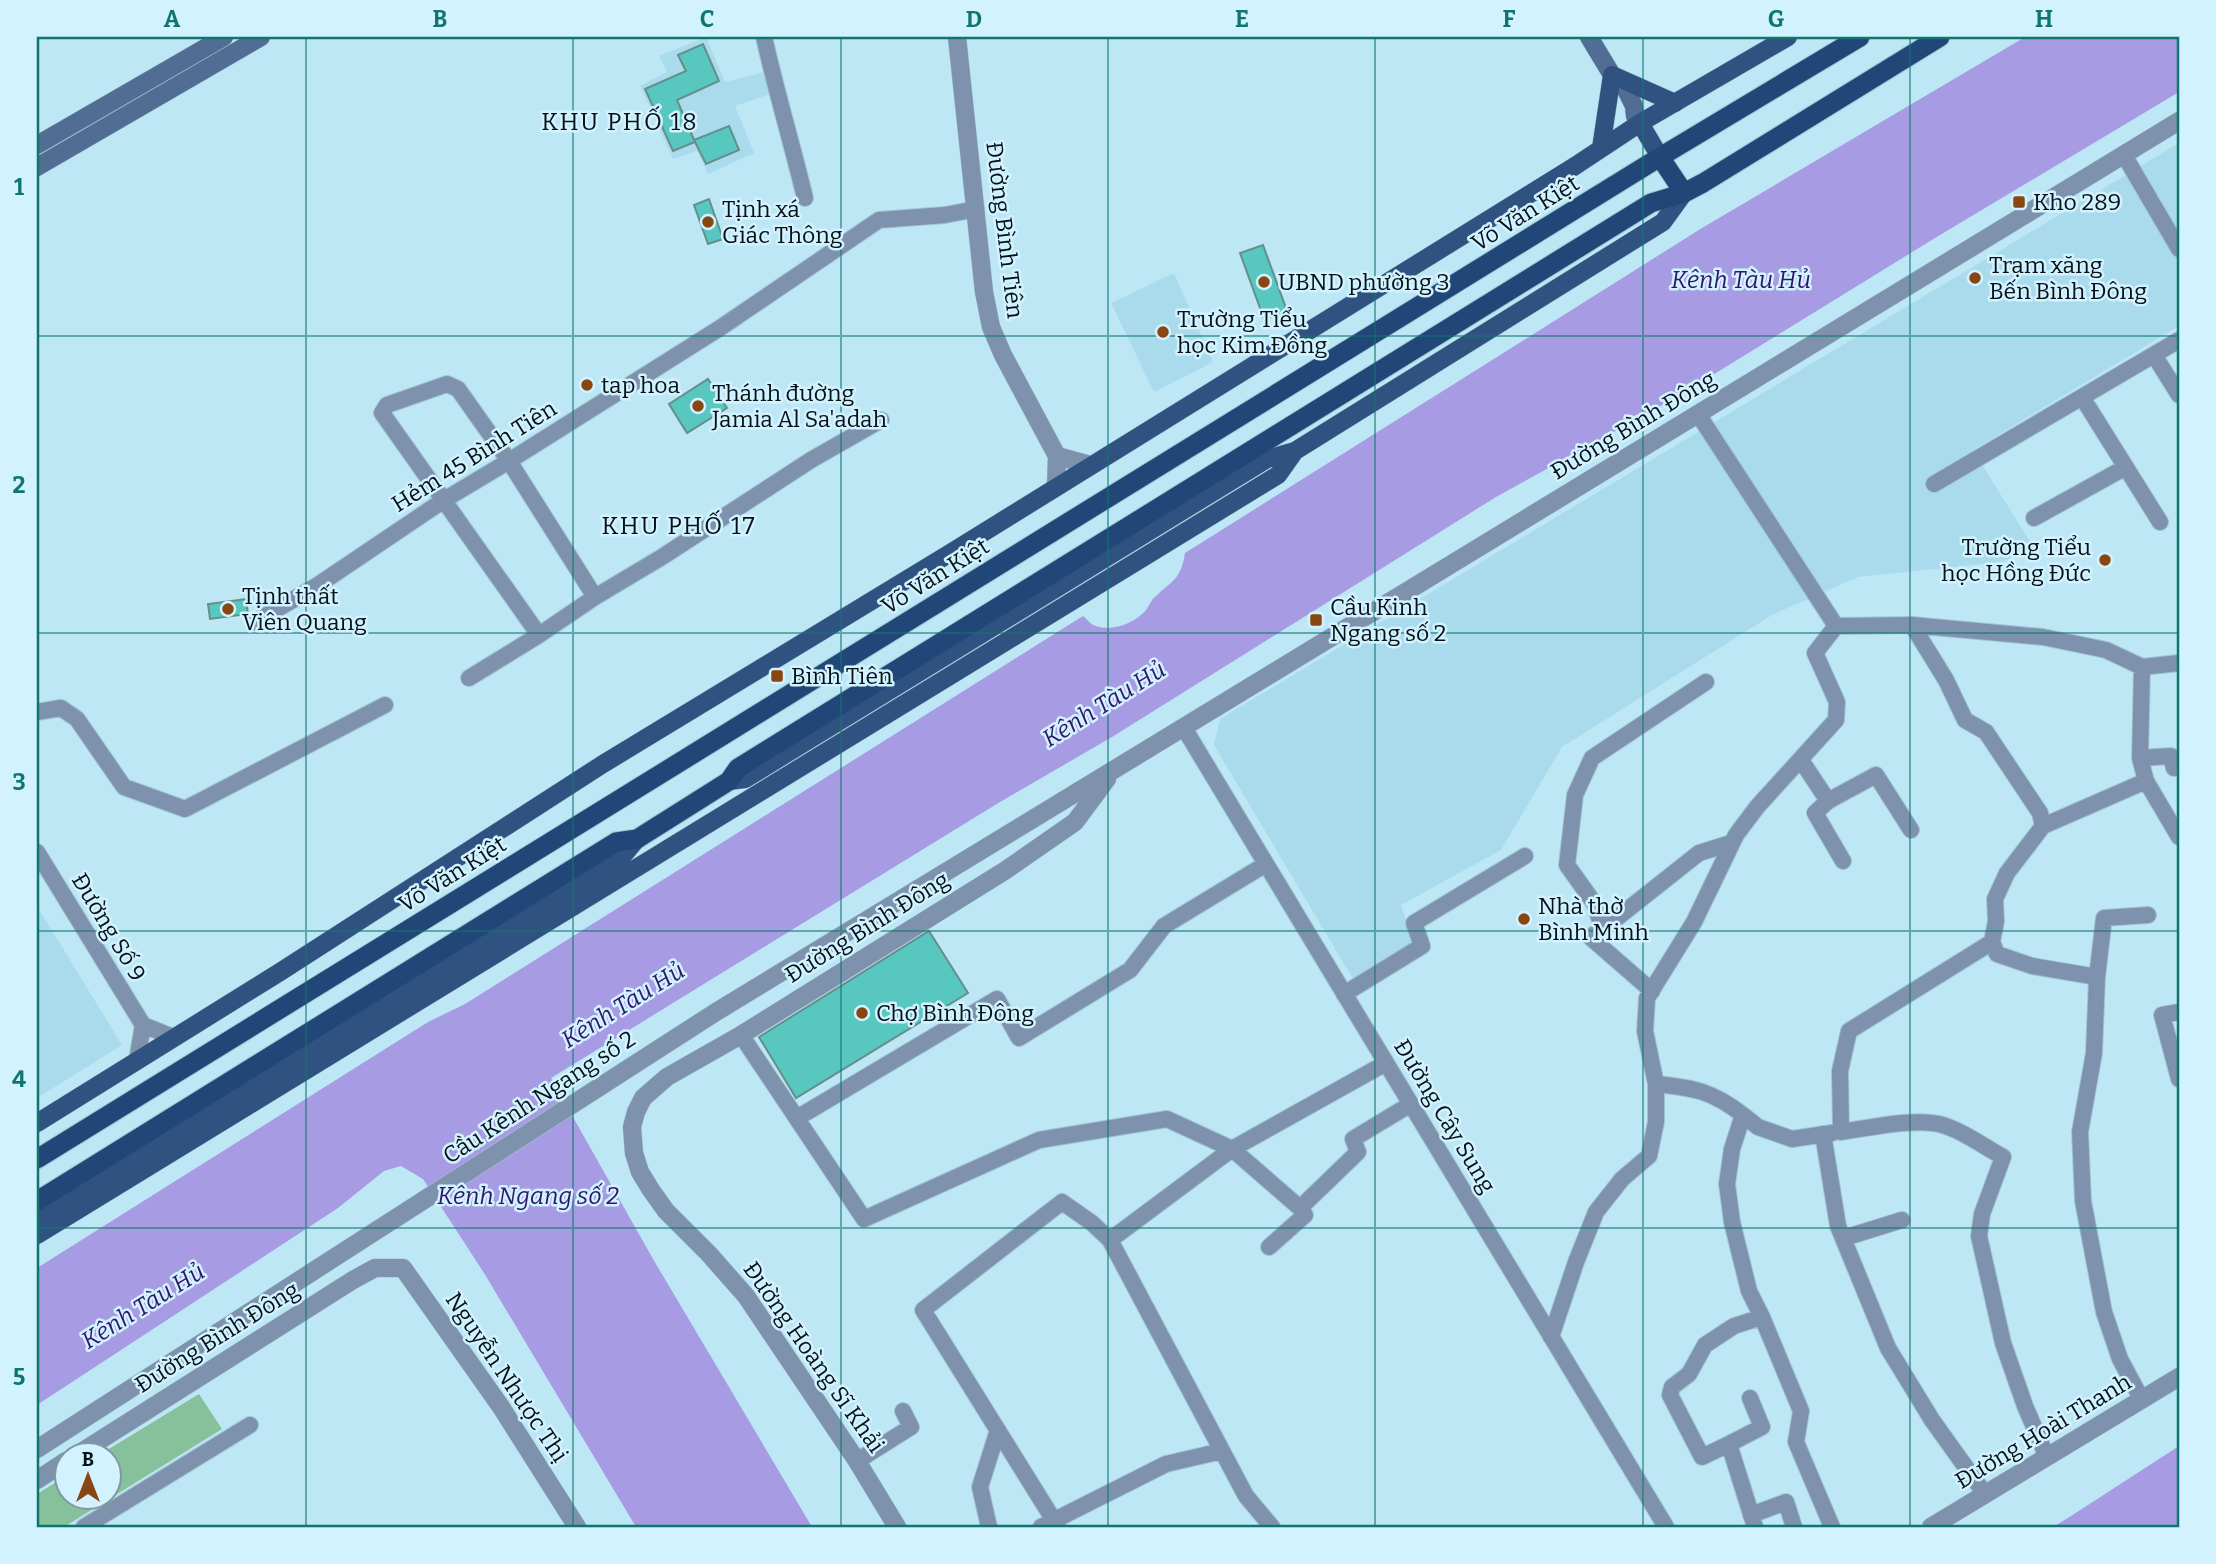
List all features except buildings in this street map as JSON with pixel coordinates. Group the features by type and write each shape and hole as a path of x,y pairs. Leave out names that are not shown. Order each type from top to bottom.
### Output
{"highway":[{"name":"Võ Văn Kiệt","path":"37,1159 1660,157 1860,37"},
{"path":"37,1201 616,842 637,839 729,781 738,768 1651,203 1684,193 1940,37"},
{"path":"1660,157 1684,193"}],"main road":[{"path":"37,145 224,37"},
{"path":"37,167 261,37"},
{"path":"1589,37 1612,75 1613,86 1626,111 1637,119 1660,157"},
{"name":"Võ Văn Kiệt","path":"37,1123 603,764 1601,148 1637,119 1675,103 1788,37"},
{"path":"1612,75 1675,103"},
{"path":"1601,148 1612,75"},
{"path":"729,781 745,779 1268,459 1295,451 1663,222 1684,193"},
{"path":"37,1235 1278,475 1295,451"},
{"path":"37,1219 622,857 637,839"}],"street":[{"path":"764,37 776,93 793,145 805,198"},
{"name":"Đường Bình Tiên","path":"957,37 984,292 992,327 1003,355 1057,456"},
{"path":"102,108 109,126"},
{"name":"Đường Bình Đông","path":"1073,795 2179,121"},
{"path":"2124,155 2179,248"},
{"name":"Hẻm 45 Bình Tiên","path":"256,622 318,585 443,500 708,335 879,220 945,215 976,209"},
{"path":"1934,484 2179,340"},
{"path":"2154,355 2179,395"},
{"path":"539,635 382,413 387,405 453,384 509,461 595,597"},
{"path":"2082,397 2160,522"},
{"path":"1698,414 1836,626"},
{"path":"469,678 811,460 881,420"},
{"path":"1056,486 1057,456 1090,465"},
{"path":"2034,517 2126,467"},
{"path":"1836,626 1912,625 2043,637 2106,650 2142,667 2179,663"},
{"path":"1912,625 1946,680 1965,720 1986,732 2040,813 2043,826"},
{"path":"1551,1338 1576,1262 1597,1212 1622,1179 1648,1156 1656,1122 1657,1084 1646,1031 1647,998 1694,922 1731,843 1757,807 1836,720 1837,702 1815,653 1836,626"},
{"path":"2142,667 2140,758 2146,780 2179,837"},
{"path":"1603,929 1594,903 1567,865 1575,795 1592,758 1706,682"},
{"path":"37,712 61,708 77,719 124,787 185,809 385,705"},
{"name":"Đường Cây Sung","path":"1184,728 1666,1527"},
{"path":"2140,758 2171,756 2174,768 2179,767"},
{"path":"1801,760 1828,801"},
{"name":"Đường Bình Đông","path":"636,1112 643,1098 667,1077 741,1035 1006,870 1075,822 1113,771"},
{"path":"1843,861 1815,813 1828,801 1876,775 1911,830"},
{"path":"2097,977 2032,966 1997,954 1992,942 1996,921 1995,898 2007,873 2043,826 2146,780"},
{"name":"Cầu Kênh Ngang số 2","path":"37,1449 716,1012 1073,795"},
{"path":"1652,991 1590,937 1699,853 1731,843"},
{"name":"Đường Số 9","path":"37,852 143,1025"},
{"path":"1344,994 1422,946 1414,923 1525,856"},
{"path":"797,1118 997,999 1019,1038 1130,970 1164,926 1266,864"},
{"path":"2142,1400 2120,1359 2104,1312 2083,1202 2080,1132 2094,1053 2097,977 2104,918 2148,915"},
{"path":"1842,1132 1840,1071 1849,1031 1992,942"},
{"path":"2179,1012 2162,1015 2179,1079"},
{"path":"137,1060 143,1025 173,1037"},
{"path":"741,1035 864,1219 1039,1140 1167,1119 1232,1149 1300,1208 1305,1215 1269,1247"},
{"path":"1110,1241 1232,1149 1386,1063"},
{"path":"1657,1084 1697,1089 1723,1100 1758,1126 1792,1139 1915,1123 1939,1124 2003,1157 1982,1214 1979,1236 2003,1343 2025,1406 2047,1457"},
{"path":"1300,1208 1358,1152 1353,1139 1411,1104"},
{"name":"Đường Hoàng Sĩ Khải","path":"636,1112 632,1126 634,1153 640,1172 651,1190 666,1211 746,1296 857,1461 897,1527"},
{"path":"1743,1115 1732,1149 1727,1184 1732,1222 1749,1291 1801,1410 1796,1443 1832,1527"},
{"path":"1824,1134 1832,1196 1844,1238 1888,1348 1932,1420 1985,1494"},
{"path":"1222,1451 1166,1464 1051,1525 998,1430 923,1310 1062,1202 1092,1223 1110,1241 1222,1451 1246,1496 1272,1527"},
{"path":"1844,1238 1902,1220"},
{"name":"Đường Bình Đông","path":"96,1442 353,1280 375,1268 389,1268"},
{"name":"Nguyễn Nhược Thị","path":"389,1268 403,1268 501,1407 577,1527"},
{"path":"1750,1398 1762,1427 1702,1457 1670,1395 1672,1387 1689,1374 1705,1345 1734,1326 1762,1317"},
{"name":"Đường Hoài Thanh","path":"1931,1527 2179,1377"},
{"path":"857,1461 911,1427 903,1411"},
{"path":"84,1527 250,1425"},
{"path":"989,1527 981,1487 998,1430"},
{"path":"1729,1444 1753,1521 1786,1502 1794,1527"},
{"path":"37,1480 52,1470"}],"shaded area":[{"path":"706,37 725,82 765,72 770,94 735,106 754,153 708,174 697,151 673,159 640,86 667,72 659,56"},
{"path":"2179,143 2179,326 1973,450 2034,548 2002,562 1858,577 1772,615 1562,747 1501,850 1401,905 1414,944 1353,979 1214,745 1220,719"},
{"name":"Trường Tiểu học Kim Đồng","path":"1174,273 1213,362 1154,392 1111,303"},
{"path":"37,906 122,1045 37,1098"}],"green space":[{"path":"199,1394 222,1429 122,1491 120,1442"},
{"path":"52,1485 52,1512 88,1512 64,1527 37,1527 37,1494"}],"water":[{"name":"Kênh Tàu Hủ","path":"2025,37 2179,37 2179,92 1677,397 1496,497 1112,737 1000,802 551,1078 653,1259 812,1527 636,1527 484,1273 423,1179 401,1166 384,1171 338,1208 37,1405 37,1268 428,1022 465,1004 1083,616 1102,628 1116,627 1136,619 1175,578 1185,553 1702,228"},
{"path":"2179,1446 2179,1527 2053,1527 2071,1516"}],"place":[{"name":"Kho 289","path":"2019,202"},
{"name":"Tịnh xá Giác Thông","path":"708,222"},
{"name":"Trạm xăng Bến Bình Đông","path":"1975,278"},
{"name":"UBND phường 3","path":"1264,282"},
{"name":"Trường Tiểu học Kim Đồng","path":"1163,332"},
{"name":"tap hoa","path":"587,385"},
{"name":"Thánh đường Jamia Al Sa'adah","path":"698,406"},
{"name":"Trường Tiểu học Hồng Đức","path":"2105,560"},
{"name":"Tịnh thất Viên Quang","path":"228,609"},
{"name":"Cầu Kinh Ngang số 2","path":"1316,620"},
{"name":"Bình Tiên","path":"777,676"},
{"name":"Nhà thờ Bình Minh","path":"1524,919"},
{"name":"Chợ Bình Đông","path":"862,1013"}],"district":[{"name":"KHU PHỐ 18","path":"620,122"},
{"name":"KHU PHỐ 17","path":"679,526"}],"water label":[{"name":"Kênh Ngang số 2","path":"528,1196"}]}
